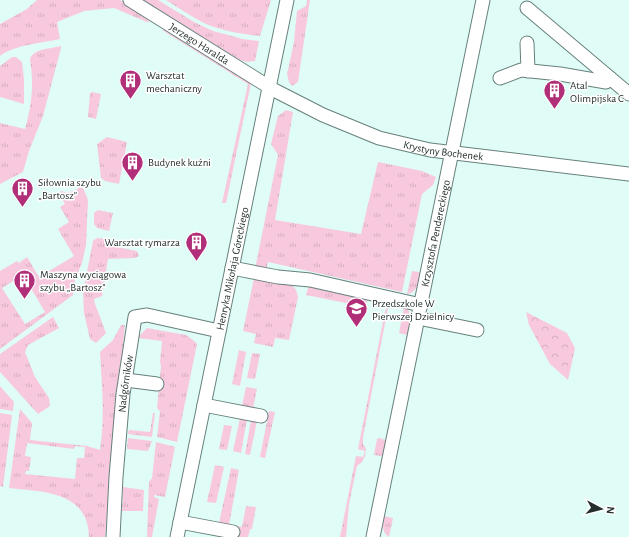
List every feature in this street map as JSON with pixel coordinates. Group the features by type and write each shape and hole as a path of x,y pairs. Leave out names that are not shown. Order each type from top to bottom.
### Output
{"street":[{"name":"Jerzego Haralda","path":"130,0 269,87"},
{"name":"Henryka Mikołaja Góreckiego","path":"177,537 287,0"},
{"name":"Krzysztofa Pendereckiego","path":"373,537 483,0"},
{"path":"527,8 629,94"},
{"path":"527,43 528,71"},
{"path":"500,78 521,70 560,74 606,82 610,78"},
{"name":"Krystyny Bochenek","path":"269,87 323,116 364,133 409,146 629,174"},
{"path":"232,268 278,277 310,280 421,305"},
{"name":"Nadgórników","path":"113,537 116,477 126,380 135,317 147,315 219,331"},
{"path":"418,318 477,330"},
{"path":"126,380 157,384"},
{"path":"204,405 261,416"},
{"path":"180,522 233,532"}],"green space":[{"path":"37,0 120,0 143,14 149,23 114,8 84,11 57,22 60,39 20,47 0,56 0,24 27,9"},
{"path":"142,0 158,0 194,22 213,31 243,39 259,41 255,61 247,62 240,60"},
{"path":"166,0 271,0 260,36 219,29 206,24"},
{"path":"307,0 310,0 298,82 292,86 289,82 287,74 294,42 297,11 306,6"},
{"path":"166,29 251,83 226,203 222,203 248,84 162,30"},
{"path":"61,46 43,116 29,151 23,172 0,184 0,123 25,129 32,94 30,59 32,55 39,51"},
{"path":"12,57 16,57 22,62 24,104 0,97 0,66"},
{"path":"90,93 101,94 96,119 88,117"},
{"path":"286,110 293,112 275,220 361,234 378,162 422,171 436,177 433,185 422,194 402,292 268,262 266,271 255,269 278,155 271,144 278,116"},
{"path":"107,137 127,142 119,184 105,181 101,178 97,144"},
{"path":"79,187 83,188 88,200 86,245 82,263 75,280 73,295 0,349 0,271 17,261 19,263 27,257 39,277 74,256 58,229 69,222 60,207 65,204 58,193 62,191 66,193 77,190","holes":["23,275 45,312 25,324 2,288"]},
{"path":"98,210 113,213 109,231 97,228 94,224 94,213"},
{"path":"97,238 108,239 107,245 137,251 139,256 135,258 108,259 102,296 94,299 106,333 96,343 90,339 84,313 83,292 93,241"},
{"path":"412,271 419,272 420,274 418,284 413,292 407,294"},
{"path":"254,278 279,282 292,286 297,293 298,297 289,340 275,338 273,347 254,343 256,334 243,331"},
{"path":"309,284 368,296 366,307 306,295"},
{"path":"394,305 388,308 363,437 363,444 366,449 365,456 362,462 357,466 349,504 346,537 340,537 356,456 363,457 365,451 358,449 385,311 388,306"},
{"path":"404,307 408,309 411,317 408,335 399,333"},
{"path":"526,312 567,333 575,348 568,380 550,364 529,325"},
{"path":"53,317 59,328 28,345 25,352 35,377 49,398 50,406 38,414 0,372 0,354"},
{"path":"121,325 125,325 105,537 89,537 87,522 81,510 72,502 49,493 9,488 20,409 32,423 30,440 87,446 100,450 103,413 100,352 113,340","holes":["27,443 74,449 75,446 85,447 84,458 77,458 75,479 25,474 26,471 29,471 31,457 25,456"]},
{"path":"147,328 186,335 197,344 177,442 157,437 160,411 157,408 162,341 138,338"},
{"path":"239,350 246,352 240,386 232,384"},
{"path":"252,353 260,354 255,379 247,378"},
{"path":"0,386 14,402 13,411 0,409"},
{"path":"246,387 257,389 253,408 242,406"},
{"path":"269,411 275,412 265,458 260,457"},
{"path":"0,413 12,415 3,487 0,486"},
{"path":"153,413 155,413 152,437 128,434 129,430 150,432"},
{"path":"240,418 247,419 241,453 233,451"},
{"path":"251,420 257,421 250,455 245,454"},
{"path":"224,425 232,426 227,450 219,449"},
{"path":"128,438 152,441 148,451 127,449"},
{"path":"379,438 386,440 383,455 381,456 374,455 377,439"},
{"path":"156,442 175,447 165,497 154,495 154,497 159,499 152,537 147,537 149,482 152,478"},
{"path":"215,465 224,467 216,503 207,502"},
{"path":"231,468 239,470 229,525 219,523"},
{"path":"123,487 144,490 143,511 122,511"},
{"path":"246,506 256,507 252,529 250,529 248,537 236,537 238,526 242,527"},
{"path":"384,516 393,518 389,537 386,535 384,530"}],"place":[{"name":"Warsztat mechaniczny","path":"131,100"},
{"name":"Atal Olimpijska C","path":"554,110"},
{"name":"Budynek kuźni","path":"132,182"},
{"name":"Siłownia szybu „Bartosz”","path":"23,208"},
{"name":"Warsztat rymarza","path":"196,262"},
{"name":"Maszyna wyciągowa szybu „Bartosz”","path":"24,300"},
{"name":"Przedszkole W Pierwszej Dzielnicy","path":"356,328"}]}
